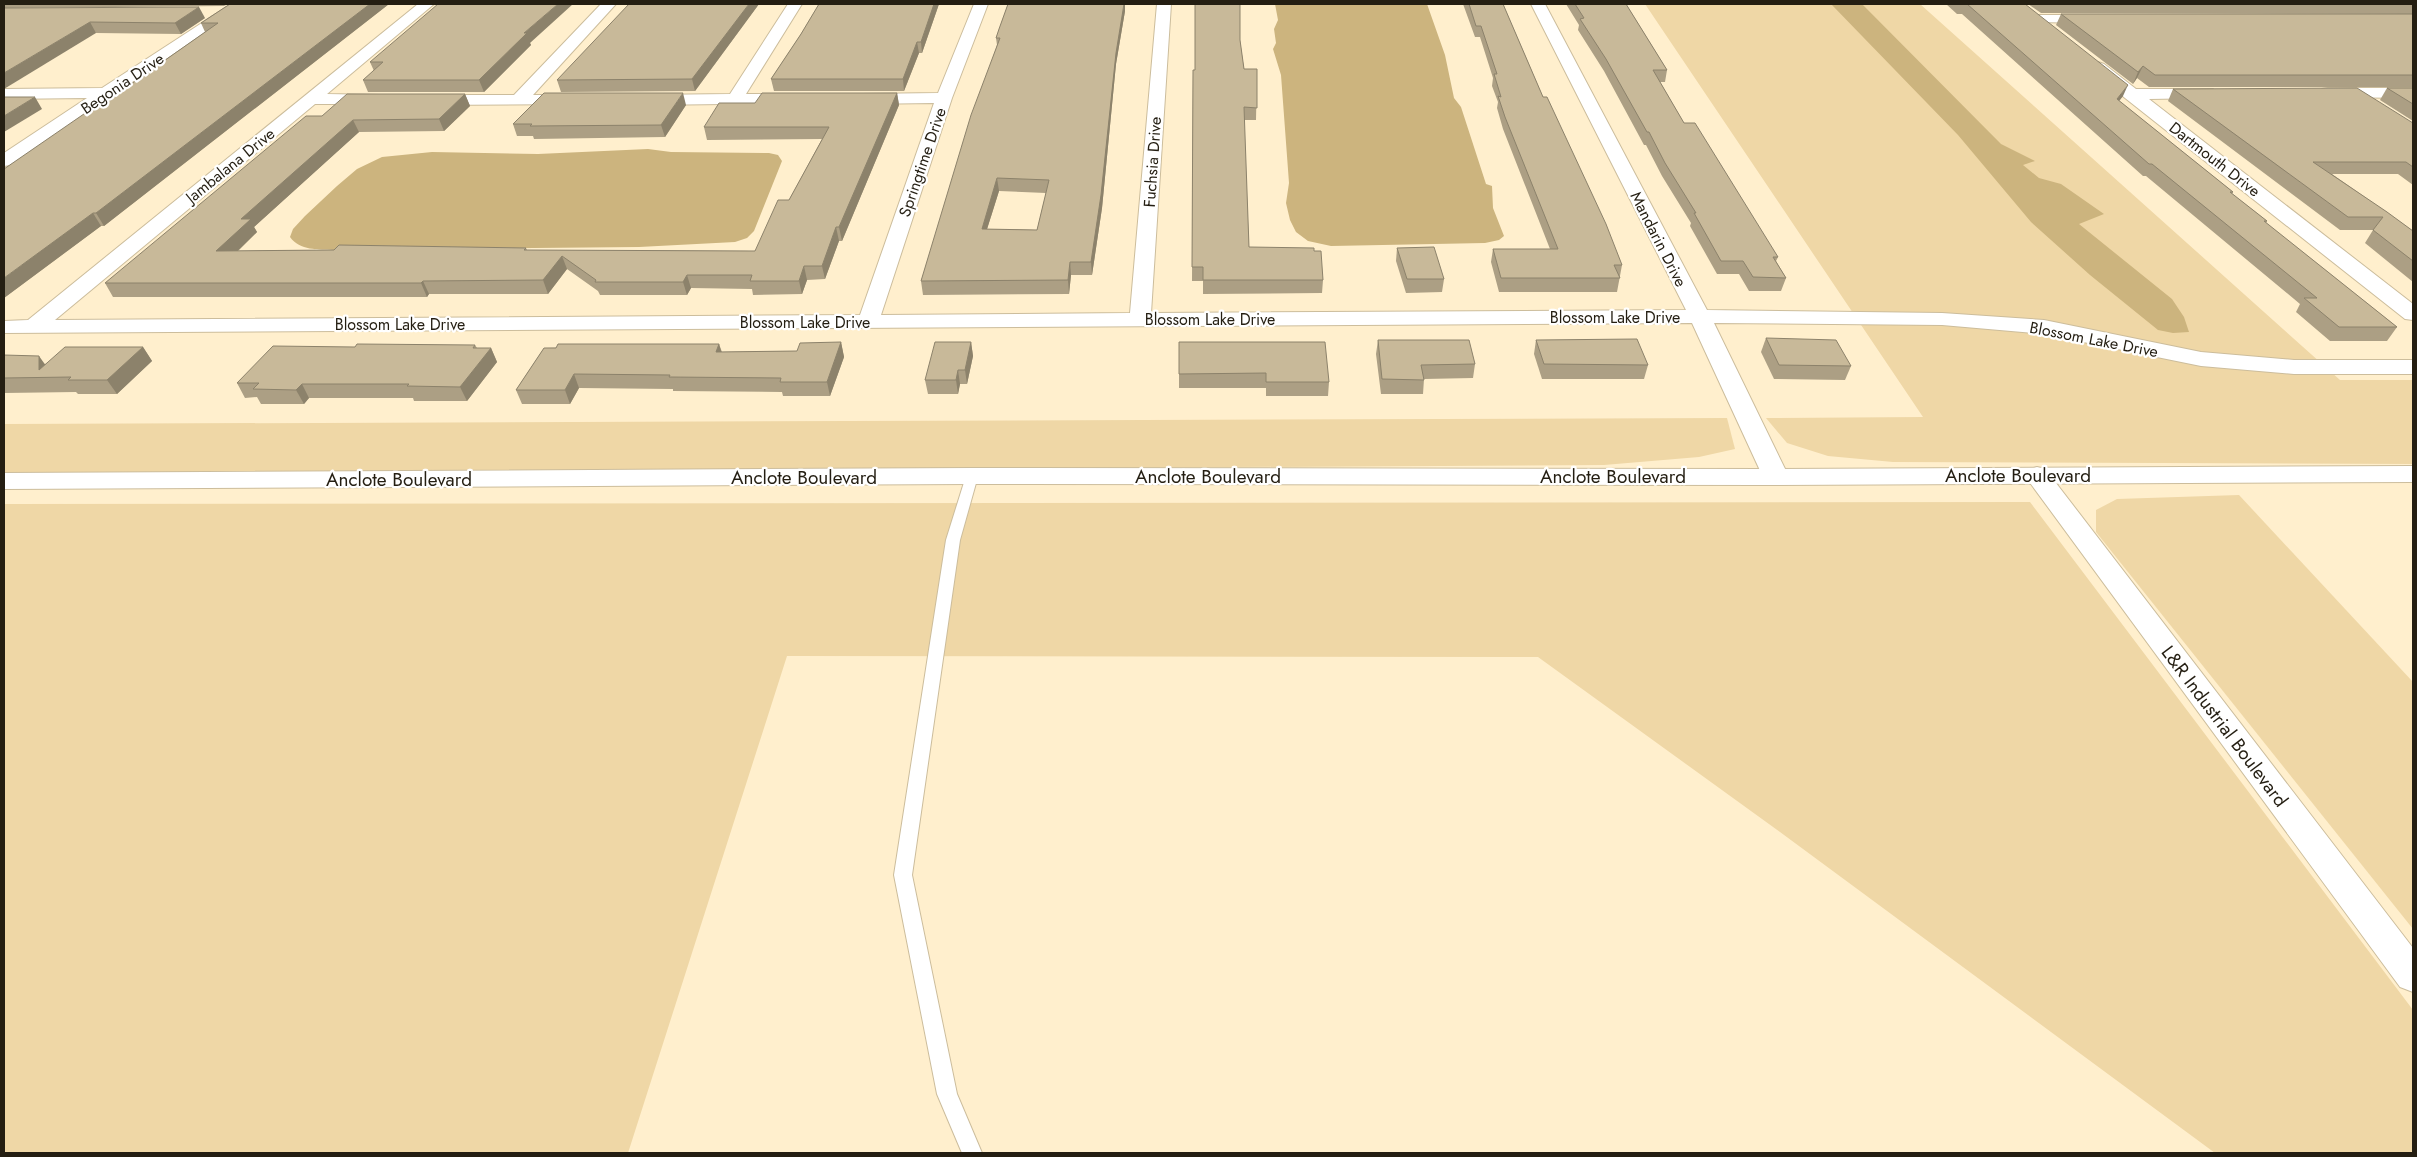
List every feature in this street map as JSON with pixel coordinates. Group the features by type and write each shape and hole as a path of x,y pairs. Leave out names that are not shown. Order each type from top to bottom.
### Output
{"street":[{"name":"Jambalana Drive","path":"33,327 427,4"},
{"path":"519,100 610,4"},
{"path":"735,99 795,4"},
{"name":"Springtime Drive","path":"868,322 944,98 981,4"},
{"name":"Fuchsia Drive","path":"1140,320 1164,4"},
{"name":"Mandarin Drive","path":"1538,4 1700,316 1776,477"},
{"path":"198,12 234,8"},
{"name":"Begonia Drive","path":"4,161 234,8"},
{"path":"2061,38 2031,14 2106,19"},
{"name":"Dartmouth Drive","path":"2084,56 2413,314"},
{"path":"4,94 108,93"},
{"path":"2131,94 2218,93"},
{"path":"2316,93 2413,93"},
{"path":"2354,93 2380,109"},
{"path":"844,99 944,98"},
{"path":"310,99 588,100"},
{"path":"627,100 814,99"},
{"name":"Blossom Lake Drive","path":"4,327 1700,316 1942,319 2044,327 2201,359 2294,367 2413,367"},
{"name":"Anclote Boulevard","path":"4,481 972,476 1776,477 2413,474"},
{"name":"L&R Industrial Boulevard","path":"2037,475 2413,976"}],"lane":[{"path":"972,476 953,540 903,875 947,1094 972,1153"}],"shaded area":[{"path":"1275,4 1427,4 1445,55 1454,98 1461,107 1486,184 1492,186 1493,208 1504,236 1499,240 1485,243 1331,246 1308,241 1296,232 1290,220 1286,203 1289,183 1281,75 1273,49 1276,43 1274,29 1278,20"},
{"path":"1645,4 1920,4 2340,380 2413,380 2413,464 1893,462 1828,456 1787,443 1766,418 1923,417"},
{"path":"1831,4 1862,4 2001,144 2035,161 2023,165 2039,178 2061,184 2104,214 2079,224 2172,299 2184,317 2189,332 2173,333 2158,330 2090,275 2031,222 1958,135"},
{"path":"648,149 671,152 769,153 778,155 782,161 754,231 747,238 735,242 639,247 334,250 304,247 294,242 290,237 293,229 337,186 357,169 382,157 432,152 538,154"},
{"path":"1727,418 1735,449 1699,457 1604,465 4,474 4,424"},
{"path":"2239,495 2413,682 2413,929 2096,532 2096,510 2117,499"},
{"path":"2030,502 2413,1010 2413,1153 2215,1153 1780,832 1538,657 787,656 628,1153 4,1153 4,504"}],"building":[{"path":"230,4 370,4 96,213 93,213 4,278 4,169 110,96 114,96 218,23 201,23"},
{"path":"438,4 558,4 524,33 527,33 479,80 363,80 383,62 370,62"},
{"path":"629,4 749,4 692,79 557,80"},
{"path":"819,4 934,4 921,42 917,42 903,79 771,79"},
{"path":"1008,4 1124,4 1116,53 1101,195 1091,262 1070,262 1068,280 921,281 971,115 1000,38 996,38","holes":["997,178 1049,180 1037,230 982,229"]},
{"path":"1195,4 1240,4 1240,40 1244,69 1257,69 1257,108 1244,107 1249,247 1314,248 1314,251 1321,251 1323,280 1203,280 1203,267 1192,267"},
{"path":"1469,4 1503,4 1543,97 1547,97 1606,224 1622,265 1614,265 1620,278 1501,278 1493,249 1558,249 1505,117 1498,96 1501,97 1494,74 1497,74 1481,26 1476,26"},
{"path":"1575,4 1626,4 1667,70 1653,70 1684,123 1695,123 1778,257 1773,257 1786,278 1753,277 1743,261 1721,261 1694,213 1696,213 1665,163 1649,132 1647,132 1606,59 1580,19 1584,18"},
{"path":"1967,4 2025,4 2128,85 2117,99 2267,221 2264,221 2397,327 2339,327 2304,298 2317,298 2152,164 2149,164"},
{"path":"199,7 175,23 90,22 4,73 4,8"},
{"path":"2061,14 2413,14 2413,75 2155,75 2143,66 2138,72"},
{"path":"2357,88 2413,123 2413,167 2406,162 2313,162 2413,231 2413,261 2373,230 2383,217 2348,217 2173,89"},
{"path":"2387,88 2413,88 2413,104"},
{"path":"544,93 683,93 661,125 530,126 532,124 513,124"},
{"path":"762,93 897,93 839,227 836,227 822,266 804,266 799,281 750,281 752,275 687,275 683,282 595,282 596,280 562,256 543,280 423,281 421,283 105,283 306,116 322,116 347,94 465,94 439,119 353,120 241,219 251,219 216,251 334,250 339,245 526,248 524,250 755,251 778,200 789,200 829,127 704,127 719,103 755,103"},
{"path":"4,97 35,97 4,116"},
{"path":"1434,247 1444,279 1407,279 1397,248"},
{"path":"1766,338 1836,340 1851,366 1779,365"},
{"path":"1637,339 1648,365 1544,364 1536,340"},
{"path":"1378,340 1469,340 1475,364 1421,365 1424,380 1382,379"},
{"path":"841,342 827,382 780,382 781,378 574,374 565,390 516,390 544,348 556,348 558,344 719,344 716,352 797,351 800,343"},
{"path":"935,342 971,342 965,370 958,370 956,380 925,380"},
{"path":"1179,342 1325,342 1329,382 1266,382 1266,373 1179,374"},
{"path":"357,344 475,345 473,348 491,348 460,387 407,386 409,384 302,384 296,390 253,389 259,383 237,383 273,346 355,347"},
{"path":"65,347 143,347 107,380 68,380 71,377 4,378 4,355 39,356 39,370"}]}
